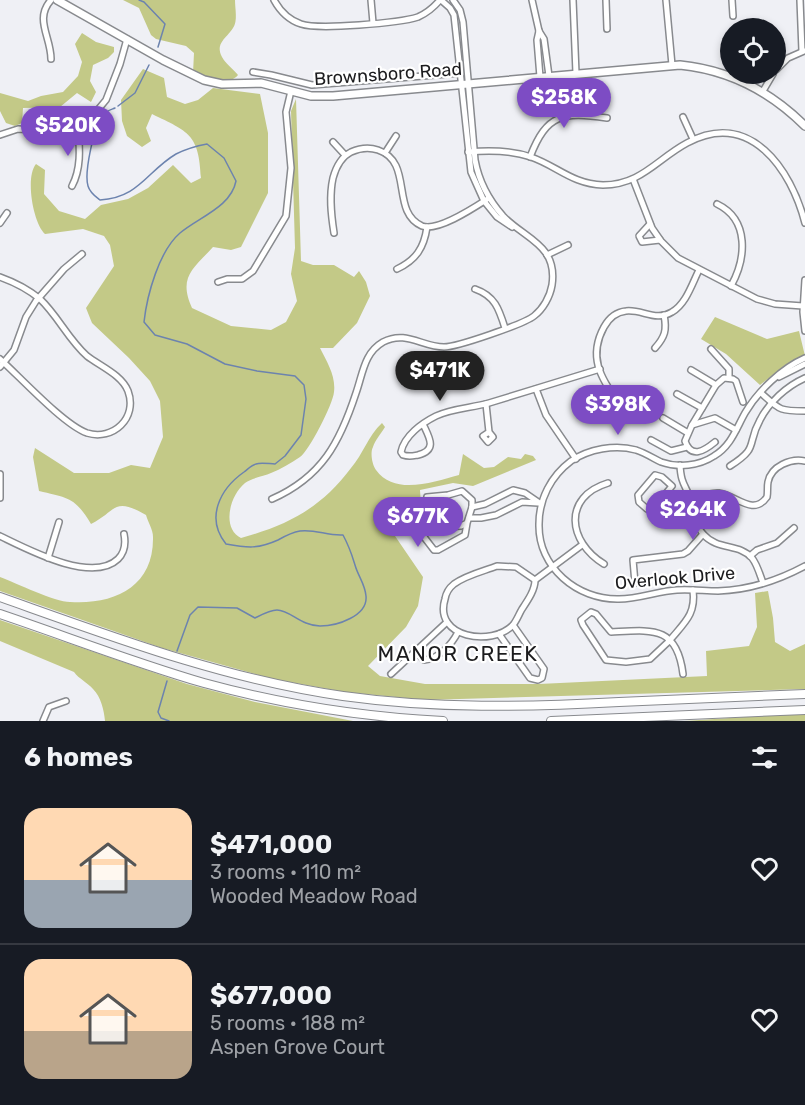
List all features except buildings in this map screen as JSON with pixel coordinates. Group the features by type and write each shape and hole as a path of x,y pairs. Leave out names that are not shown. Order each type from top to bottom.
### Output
{"highway":[{"path":"0,597 221,672 366,699 424,705 510,707 803,694"},
{"path":"0,614 146,664 225,688 350,713 442,721"},
{"path":"551,721 801,710"}],"main road":[{"name":"Brownsboro Road","path":"57,0 186,72 210,82 261,83 311,96 333,96 672,64 709,70 763,91 789,110 805,126"}],"street":[{"path":"51,0 44,9 43,16 51,59"},
{"path":"272,499 304,481 327,458 341,432 366,360 378,346 388,340 402,337 413,338 432,346 451,347 467,343 529,319 537,313 547,301 552,279 547,255 534,239 486,200 471,152 460,84 454,15 440,0 417,17 373,23 312,27 288,18 274,0"},
{"path":"371,0 373,23"},
{"path":"453,0 461,12 466,52 471,152"},
{"path":"532,0 539,31 544,39 549,76"},
{"path":"573,0 576,73"},
{"path":"606,0 607,29"},
{"path":"666,0 672,64"},
{"path":"732,0 733,16"},
{"path":"786,60 803,51 800,0"},
{"path":"454,15 461,12"},
{"path":"539,31 537,40 540,76"},
{"path":"0,135 18,129 38,129 65,135 78,131 106,100 127,39"},
{"path":"458,53 466,52"},
{"path":"253,72 312,85 468,73"},
{"path":"763,91 767,84"},
{"path":"218,282 227,279 242,279 253,271 286,216 291,168 286,112 291,91"},
{"path":"530,157 540,134 553,122 569,116 607,118"},
{"path":"683,117 693,140"},
{"path":"72,186 79,158 78,131"},
{"path":"471,152 504,151 530,157 563,175 603,185 633,179 651,169 675,149 710,134 726,132 748,138 776,161 788,179 805,223"},
{"path":"385,153 396,136"},
{"path":"333,142 345,156"},
{"path":"334,233 331,190 336,167 345,156 362,148 385,153 392,159 399,170 409,215 414,221 427,227 442,225 486,200"},
{"path":"633,179 650,224 660,240 678,258 766,302 803,306"},
{"path":"717,204 733,215 742,240 742,261 730,286"},
{"path":"0,223 7,213"},
{"path":"650,224 639,236 642,242 660,240"},
{"path":"397,269 415,257 424,243 427,227"},
{"path":"547,255 568,245"},
{"path":"0,277 24,288 38,298 87,355 126,386 130,396 130,406 122,424 112,432 102,435 90,434 79,429 1,363 14,350 26,317 38,298 64,269 82,254"},
{"path":"619,404 605,382 596,357 597,342 606,323 620,312 664,315 680,306 699,270"},
{"path":"805,280 803,306 805,331"},
{"path":"475,289 490,296 496,303 505,328"},
{"path":"655,348 666,333 664,315"},
{"path":"711,349 729,369 729,378"},
{"path":"553,567 543,549 540,536 540,503 555,477 576,459 595,450 618,448 636,450 661,461 680,465 695,464 715,456 725,448 749,408 761,393 784,370 805,358"},
{"path":"777,377 805,364"},
{"path":"423,424 430,442 429,450 426,453 409,457 403,455 401,452 404,443 423,424 447,411 486,404 600,369"},
{"path":"691,370 716,385"},
{"path":"715,442 698,452 687,447 685,441 716,385 724,378 736,381 743,402"},
{"path":"730,466 750,451 760,420 772,403 783,392 805,378"},
{"path":"536,388 546,416 576,459"},
{"path":"761,393 786,411 805,412"},
{"path":"677,394 702,408"},
{"path":"486,404 489,432"},
{"path":"663,417 688,433"},
{"path":"692,426 715,418 736,430"},
{"path":"651,440 671,451 687,447"},
{"path":"691,500 716,493 751,506 759,505 767,497 768,482 774,471 789,461 805,461"},
{"path":"680,465 681,482 691,500 696,523 703,534 717,545 741,550 750,556 763,583"},
{"path":"0,474 0,498"},
{"path":"672,486 660,475 655,476 638,495 639,502 647,509 653,509 672,486 681,482"},
{"path":"604,564 582,545 576,526 579,507 590,492 608,483"},
{"path":"472,507 485,504 513,490 540,503"},
{"path":"427,497 462,491 472,500 472,507 468,520 465,536 434,550 424,537 427,528 461,526 468,520 496,514 522,502 540,503"},
{"path":"522,502 523,493"},
{"path":"48,558 59,522"},
{"path":"750,556 757,550 777,543 794,528"},
{"path":"0,536 48,558 85,567 106,566 117,560 126,546 124,534"},
{"path":"635,584 633,560 683,554 703,534"},
{"path":"535,580 516,567 505,565 457,582 449,590 444,602 444,615 447,622 458,632 480,637 499,634 513,625 533,590 535,580 582,545"},
{"name":"Overlook Drive","path":"553,567 575,588 606,599 630,598 671,590 734,590 763,583 805,566"},
{"path":"683,674 677,647 670,640 648,630 611,632 596,614 591,612 581,620 582,626 606,660 626,662 650,659 670,640 690,616 694,601 693,590"},
{"path":"391,674 447,622"},
{"path":"499,634 530,678 538,680 542,678 544,669 513,625"},
{"path":"415,651 424,660 431,660 448,646 458,632"},
{"path":"43,721 50,707 66,701"}],"green space":[{"path":"123,0 235,0 235,25 222,41 220,52 223,59 238,75 229,81 216,82 193,73 194,53 186,46 156,39 151,35 139,8"},
{"path":"82,33 96,42 114,47 114,52 108,58 93,65 90,81 96,92 91,102 77,93 60,107 23,108 22,123 15,126 6,123 0,111 0,93 28,101 63,92 78,76 82,62 75,44"},
{"path":"143,69 164,78 167,97 185,104 198,100 213,88 260,94 268,133 268,193 241,247 231,250 213,247 190,274 187,288 192,308 231,326 271,330 286,322 297,301 291,274 295,248 291,111 296,99 301,261 313,265 334,265 354,277 359,271 366,282 370,296 357,323 333,348 320,348 332,375 334,392 330,406 314,437 300,457 286,466 248,481 240,488 230,511 231,527 235,533 241,538 258,533 289,521 315,504 340,482 382,423 385,427 372,449 373,462 376,470 393,483 415,485 459,475 463,454 484,468 494,467 508,457 521,459 525,454 533,456 536,460 473,486 453,483 420,490 421,506 408,515 395,536 423,577 418,606 406,627 368,666 380,676 425,684 539,684 707,676 706,651 749,646 757,627 755,593 768,591 775,642 790,651 805,644 805,689 426,700 345,692 273,679 162,648 0,591 0,577 63,601 102,600 116,596 139,580 147,569 152,554 153,534 146,515 135,509 121,506 91,524 80,508 70,500 39,491 33,457 35,448 74,473 109,473 131,465 150,468 163,437 160,401 150,381 92,323 86,308 114,266 110,245 104,236 83,229 45,234 37,220 31,189 31,179 36,164 45,170 44,194 59,211 85,219 101,205 128,199 148,188 173,165 191,183 201,178 198,152 194,143 190,136 175,125 152,114 146,128 151,141 142,147 127,136 122,121 121,100"},
{"path":"715,317 767,339 799,331 805,356 785,365 760,385 726,354 701,339"},
{"path":"0,620 187,684 255,702 353,721 105,721 98,696 74,672 0,641"},
{"path":"805,713 805,721 684,721"}],"waterway":[{"path":"139,0 144,2 165,24 158,47"},
{"path":"118,106 135,93 149,65"},
{"path":"115,108 105,112 100,120 93,138 89,160 88,186 100,200 113,198 134,189 176,154 207,144 224,158 236,181 228,198 180,233 166,251 155,274 144,322 155,335 187,344 225,364 295,376 304,385 306,399 301,435 285,456 275,464 254,465 228,487 222,495 216,514 220,534 226,544 247,547 265,545 300,531 343,535 366,596 365,603 357,614 343,622 320,626 307,624 287,612 277,610 255,618 237,608 198,607 190,615 177,651"},
{"path":"167,681 158,712 161,718 169,721"}],"district":[{"name":"MANOR CREEK","path":"458,653"}]}
